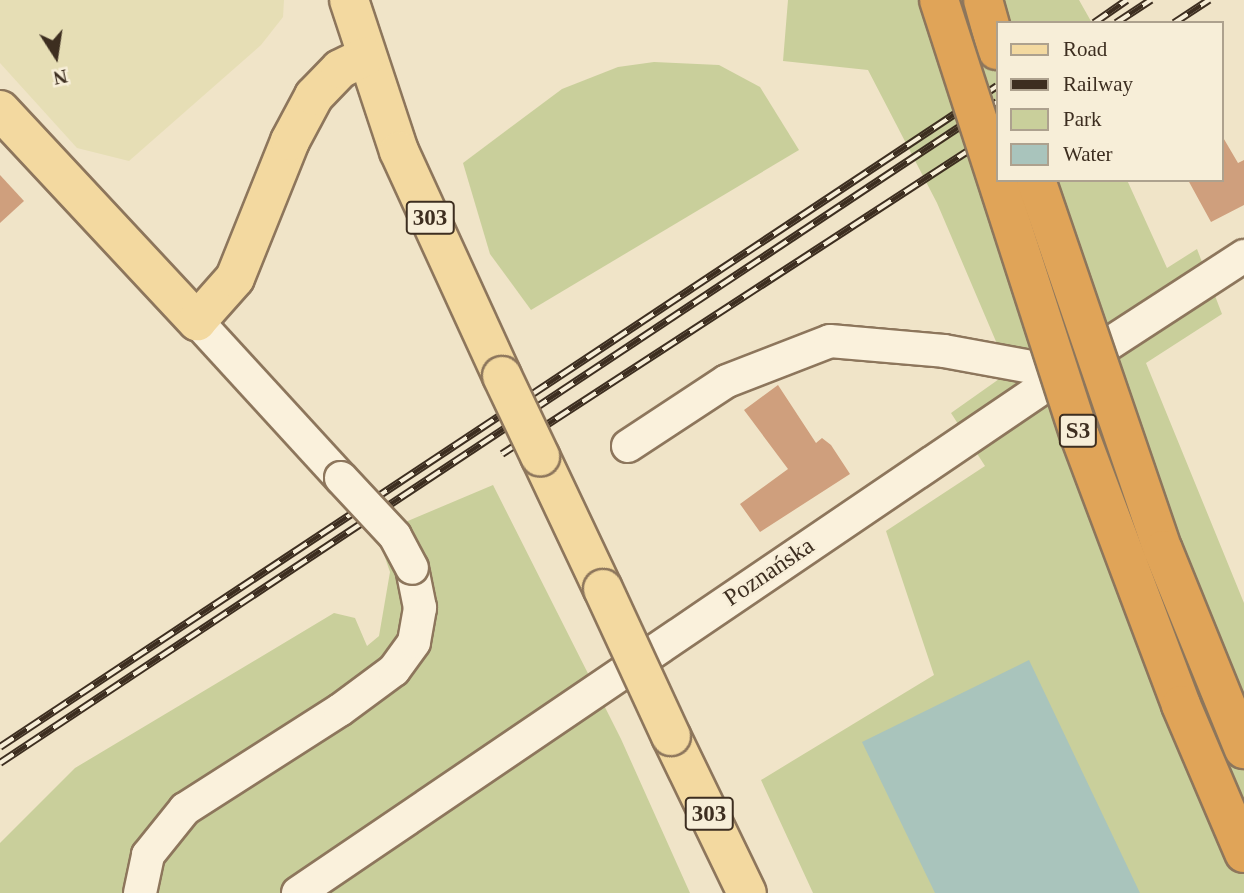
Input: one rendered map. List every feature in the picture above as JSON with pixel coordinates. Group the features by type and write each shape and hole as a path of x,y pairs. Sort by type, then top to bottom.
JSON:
{"highway":[{"name":"S3","path":"939,0 1036,311 1089,462 1176,692 1244,853"},
{"path":"983,0 996,46"},
{"name":"S3","path":"1037,182 1163,550 1244,749"}],"main road":[{"path":"0,110 197,321 235,278 290,141 314,96 340,69 365,57 349,0"},
{"name":"303","path":"365,57 399,151 502,376 747,893"}],"street":[{"name":"Poznańska","path":"298,893 1064,373 1244,256"},
{"path":"141,893 148,855 185,809 340,710 394,670 414,642 420,608 412,568 395,536 197,321"},
{"path":"628,446 727,381 830,341 944,351 1064,373"}],"shaded area":[{"path":"0,0 284,0 283,17 261,45 129,161 77,148 0,63"}],"green space":[{"path":"788,0 1079,0 1091,21 996,21 996,182 1128,182 1167,268 1197,249 1222,314 1146,363 1244,603 1244,893 813,893 761,780 934,675 886,531 985,466 951,413 1009,372 937,203 868,70 783,61"},
{"path":"654,62 719,65 760,87 799,150 531,310 490,254 463,163 562,89 618,67"},
{"path":"493,485 621,739 690,893 0,893 0,843 75,768 334,613 355,618 367,646 379,636 390,572 377,534"}],"water":[{"path":"1029,660 1140,893 935,893 862,742"}],"building":[{"path":"1223,137 1238,163 1244,160 1244,205 1211,222 1189,182 1223,182"},
{"path":"0,175 24,201 0,223"},
{"path":"778,385 816,443 822,438 831,445 850,474 760,532 740,504 788,469 744,410"}],"railway":[{"path":"1097,21 1127,0"},
{"path":"1119,21 1151,0"},
{"path":"1177,21 1209,0"},
{"path":"0,747 996,87"},
{"path":"0,763 996,103"},
{"path":"502,454 996,133"}]}
